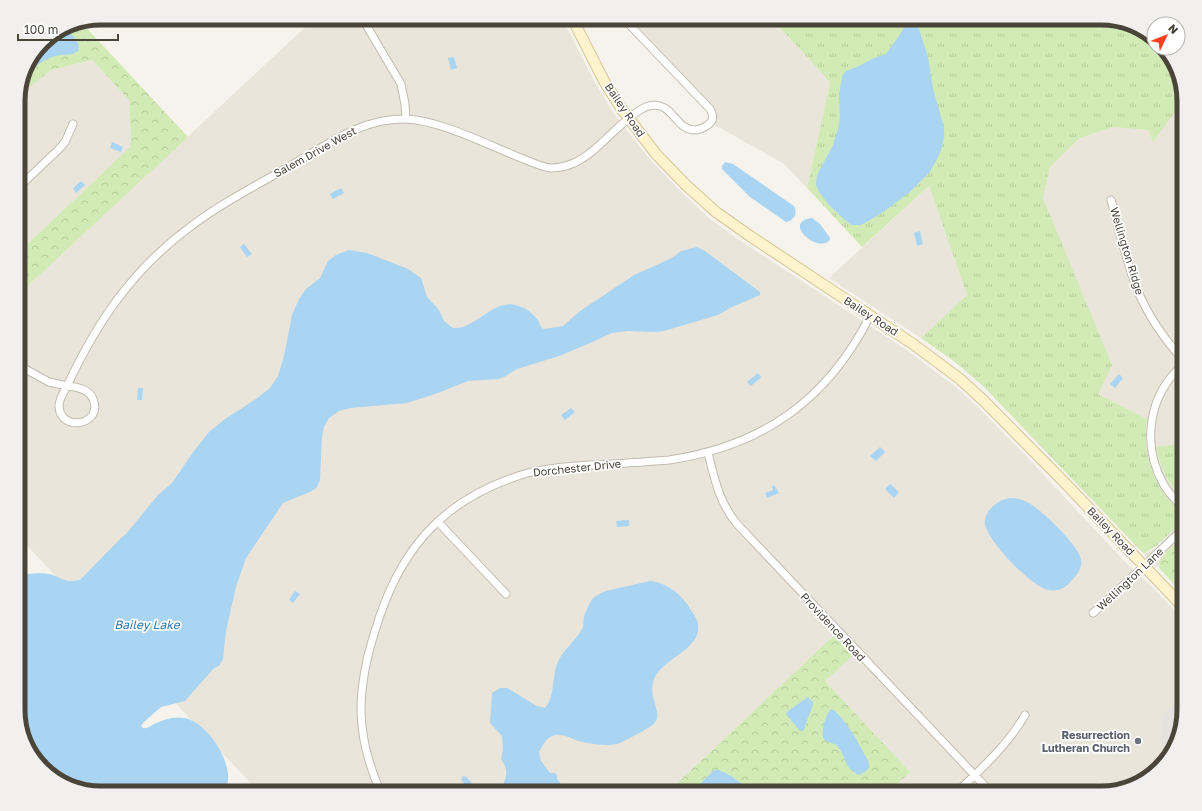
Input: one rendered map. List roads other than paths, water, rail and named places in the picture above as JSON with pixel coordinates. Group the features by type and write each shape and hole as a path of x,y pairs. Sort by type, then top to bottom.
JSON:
{"main road":[{"name":"Bailey Road","path":"576,25 608,88 628,119 665,164 692,191 712,209 750,236 927,353 972,389 1056,474 1177,601"}],"street":[{"path":"366,25 401,84 406,104 406,119"},
{"name":"Salem Drive West","path":"67,386 84,390 92,396 94,401 94,412 87,420 77,424 71,423 62,416 59,405 60,400 86,347 111,307 137,275 158,253 184,231 218,208 351,131 373,122 406,119 420,120 436,124 535,164 552,168 572,164 584,157 628,119 642,109 652,106 658,105 668,110 681,125 688,129 701,129 706,126 711,122 713,115 710,109 630,25"},
{"path":"25,179 62,145 73,124"},
{"name":"Wellington Ridge","path":"1111,200 1128,264 1139,293 1155,323 1177,353"},
{"name":"Dorchester Drive","path":"378,786 368,758 363,735 361,689 366,663 381,611 394,580 406,558 415,546 438,522 455,507 473,495 520,475 566,467 669,460 708,453 738,443 758,434 788,415 820,388 838,367 861,334 870,316"},
{"path":"25,370 53,384 67,386"},
{"path":"1177,371 1170,379 1159,397 1152,415 1150,436 1151,448 1158,472 1165,486 1177,501"},
{"name":"Providence Road","path":"708,453 720,498 737,524 984,785"},
{"path":"438,522 506,594"},
{"name":"Wellington Lane","path":"1093,613 1177,535"},
{"path":"963,786 1004,745 1017,729 1025,715"}],"water":[{"path":"906,25 917,25 928,57 933,89 944,127 941,150 929,173 910,192 882,213 865,223 861,225 852,225 829,205 819,192 816,185 817,175 833,145 838,129 840,118 839,94 842,76 846,71 886,54"},
{"path":"68,33 77,41 79,47 76,53 54,56 43,61 32,70 35,63 47,47 63,35"},
{"path":"454,57 457,68 451,70 448,58"},
{"path":"112,142 123,147 121,152 110,148"},
{"path":"725,162 733,164 794,206 796,211 793,218 786,222 750,197 722,169"},
{"path":"81,181 85,185 76,193 73,188"},
{"path":"341,188 344,193 333,199 330,194"},
{"path":"812,218 820,224 830,240 825,243 818,243 805,236 800,225 803,221"},
{"path":"920,231 923,244 917,246 914,233"},
{"path":"244,244 252,254 247,257 240,247"},
{"name":"Bailey Lake","path":"697,247 705,251 760,292 760,295 732,307 718,315 664,331 628,331 612,333 559,356 517,369 498,379 468,381 407,403 350,408 339,411 329,418 324,427 322,436 320,480 317,487 312,491 283,503 246,558 236,587 226,631 223,659 219,666 214,668 185,701 161,707 141,726 146,728 165,720 184,718 193,721 203,728 212,738 225,761 228,773 226,786 91,785 67,778 47,764 35,748 28,730 25,715 25,575 45,573 66,581 80,580 126,534 158,495 172,483 209,432 270,388 278,376 284,356 292,315 299,299 306,289 320,278 328,261 336,255 349,250 367,253 408,269 421,278 427,297 439,310 444,321 453,328 464,327 494,309 508,304 517,305 526,309 538,320 544,329 563,326 580,311 634,275 672,258 681,251"},
{"path":"758,373 761,377 751,386 747,382"},
{"path":"1119,374 1123,378 1115,388 1110,384"},
{"path":"138,388 143,388 142,400 137,400"},
{"path":"571,408 575,412 565,420 561,415"},
{"path":"880,447 885,452 876,461 870,456"},
{"path":"890,484 899,492 894,498 885,489"},
{"path":"774,485 779,493 767,498 765,493 773,490 772,486"},
{"path":"1010,498 1019,499 1033,505 1058,528 1079,553 1081,559 1080,570 1070,583 1059,590 1049,590 1032,581 1002,552 988,532 985,519 989,510 997,503"},
{"path":"629,520 629,526 617,527 616,521"},
{"path":"650,581 656,582 667,586 677,593 686,602 697,620 698,630 696,638 691,645 667,663 655,677 652,690 657,712 656,721 640,733 616,744 594,744 562,735 552,736 546,740 539,752 541,761 550,773 555,773 557,775 557,779 562,786 502,786 506,776 506,768 501,759 503,750 502,736 490,723 492,693 500,688 507,688 537,706 545,708 552,692 555,669 559,659 582,629 585,615 592,599 606,591"},
{"path":"295,591 300,594 293,603 289,600"},
{"path":"808,697 813,702 813,705 805,728 803,731 800,731 786,714"},
{"path":"831,709 838,714 849,728 868,760 869,768 859,775 848,767 842,752 837,746 826,741 824,738 824,725 827,715"},
{"path":"714,770 717,770 730,776 745,786 698,786"},
{"path":"463,776 465,776 475,786 466,786 461,780"}],"place":[{"name":"Resurrection Lutheran Church","path":"1138,741"}]}
